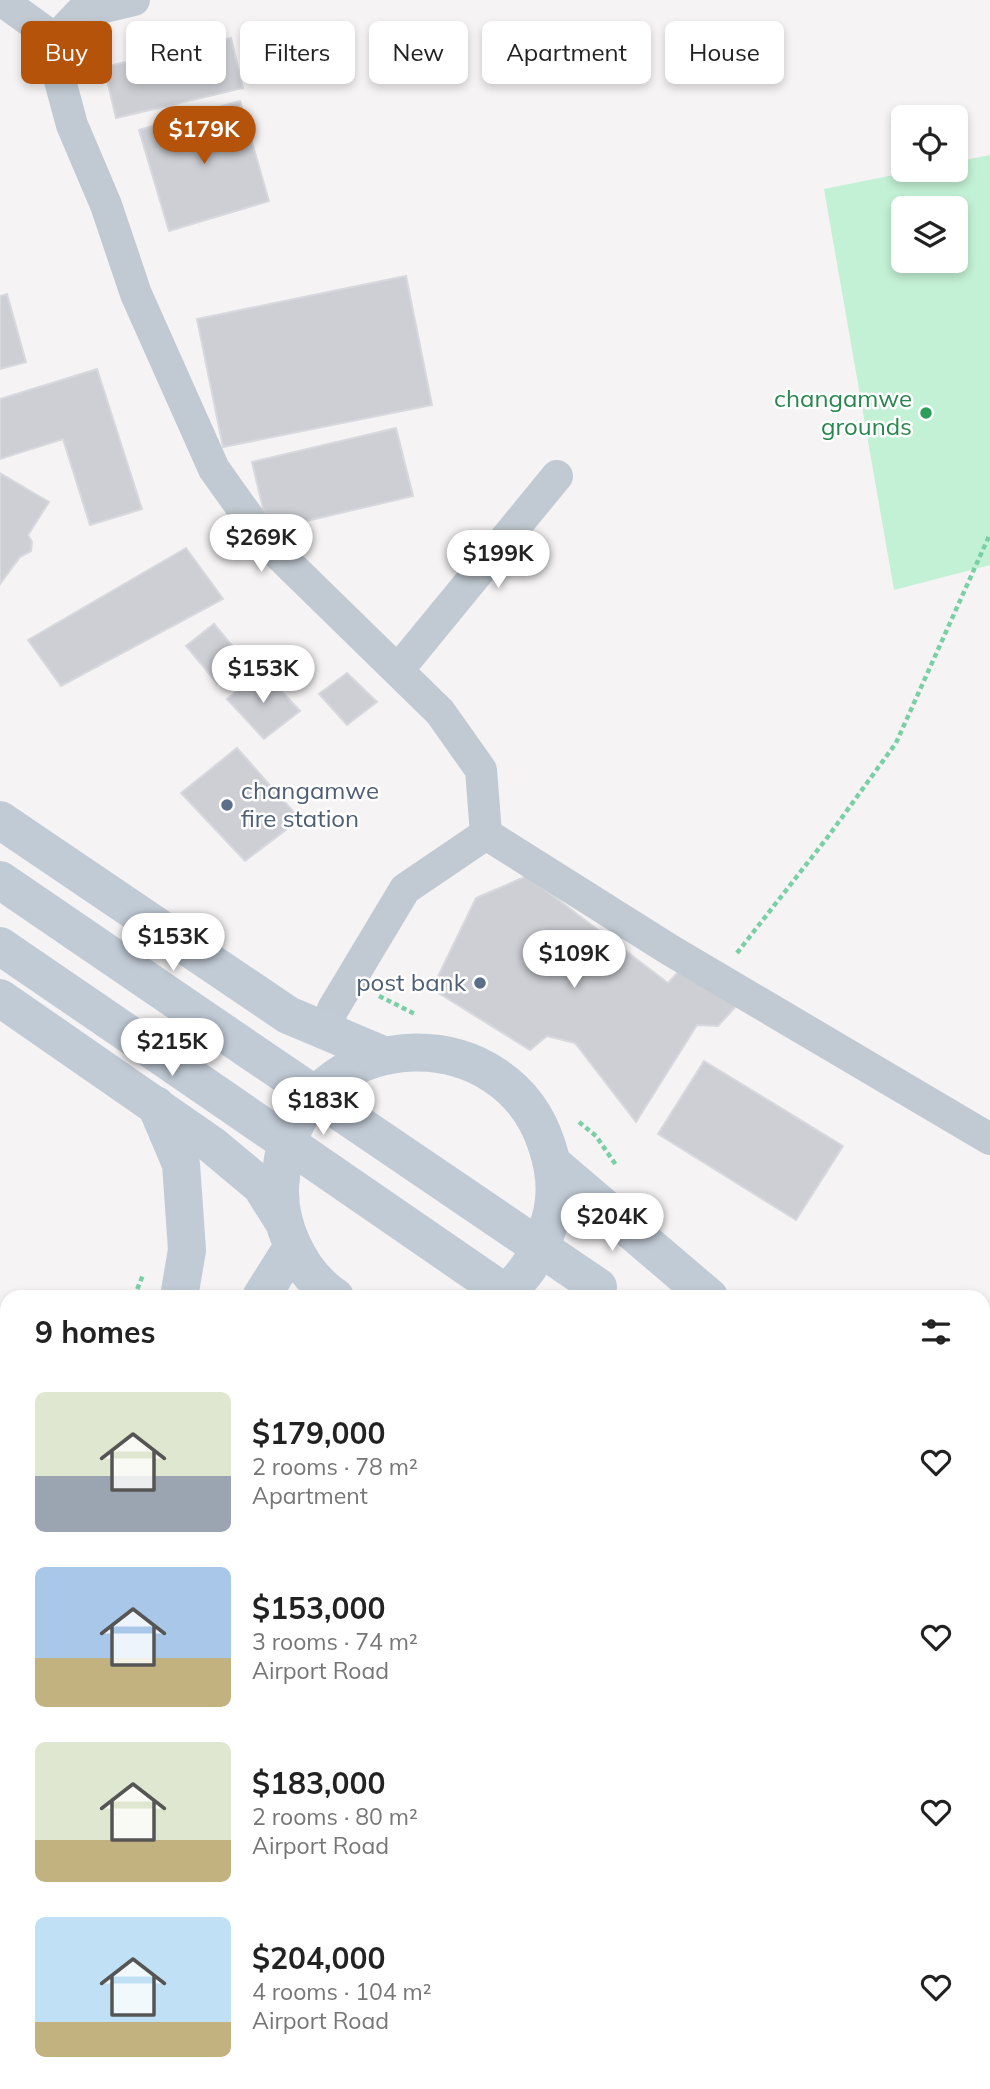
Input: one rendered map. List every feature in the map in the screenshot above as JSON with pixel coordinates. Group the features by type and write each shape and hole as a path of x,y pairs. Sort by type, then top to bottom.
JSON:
{"main road":[{"path":"0,820 288,1015 383,1055"},
{"path":"0,880 601,1290"},
{"path":"0,946 501,1290"},
{"path":"0,998 156,1103 212,1144 261,1186 309,1273 327,1290"},
{"path":"264,1290 288,1234 280,1185 285,1151 299,1118 321,1090 350,1069 383,1055 420,1051 458,1057 492,1073 521,1097 542,1128 553,1164 555,1201 547,1237 528,1269 507,1290"},
{"path":"156,1103 181,1164 187,1250 180,1290"},
{"path":"553,1164 701,1290"}],"street":[{"path":"1,0 30,21"},
{"path":"72,21 80,13 134,0"},
{"path":"61,84 72,125 106,205 136,294 214,469 266,542 440,712 481,770 486,834"},
{"path":"398,670 557,476"},
{"path":"486,834 670,950 990,1139"},
{"path":"324,1031 333,1009 405,889 486,834"}],"path":[{"path":"719,977 827,838 896,743 990,534"},
{"path":"137,1290 143,1274"}],"green space":[{"name":"changamwe grounds","path":"990,155 990,565 894,590 824,189 891,176 891,182 968,182 968,160"}],"building":[{"path":"231,38 243,88 116,118 108,84 112,84 112,65 126,62 126,84 226,84 226,39"},
{"path":"240,101 269,201 169,231 139,130"},
{"path":"406,276 432,405 223,447 197,319"},
{"path":"7,294 26,362 0,369 0,296"},
{"path":"97,369 142,509 90,525 63,439 0,459 0,399"},
{"path":"396,428 413,496 268,530 252,462"},
{"path":"0,473 49,502 28,535 32,542 31,551 20,557 0,584"},
{"path":"186,548 223,599 61,686 28,640"},
{"path":"214,624 245,661 217,683 186,646"},
{"path":"262,670 300,711 264,739 227,699"},
{"path":"347,673 377,702 347,725 319,694"},
{"path":"237,748 300,819 245,861 181,793"},
{"path":"527,876 668,983 679,971 739,1003 718,1026 697,1025 636,1122 575,1043 547,1036 530,1050 432,989 476,898"},
{"path":"704,1061 843,1146 796,1220 658,1134"}],"place":[{"name":"changamwe grounds","path":"926,413"},
{"name":"changamwe fire station","path":"227,805"},
{"name":"post bank","path":"480,983"}]}
